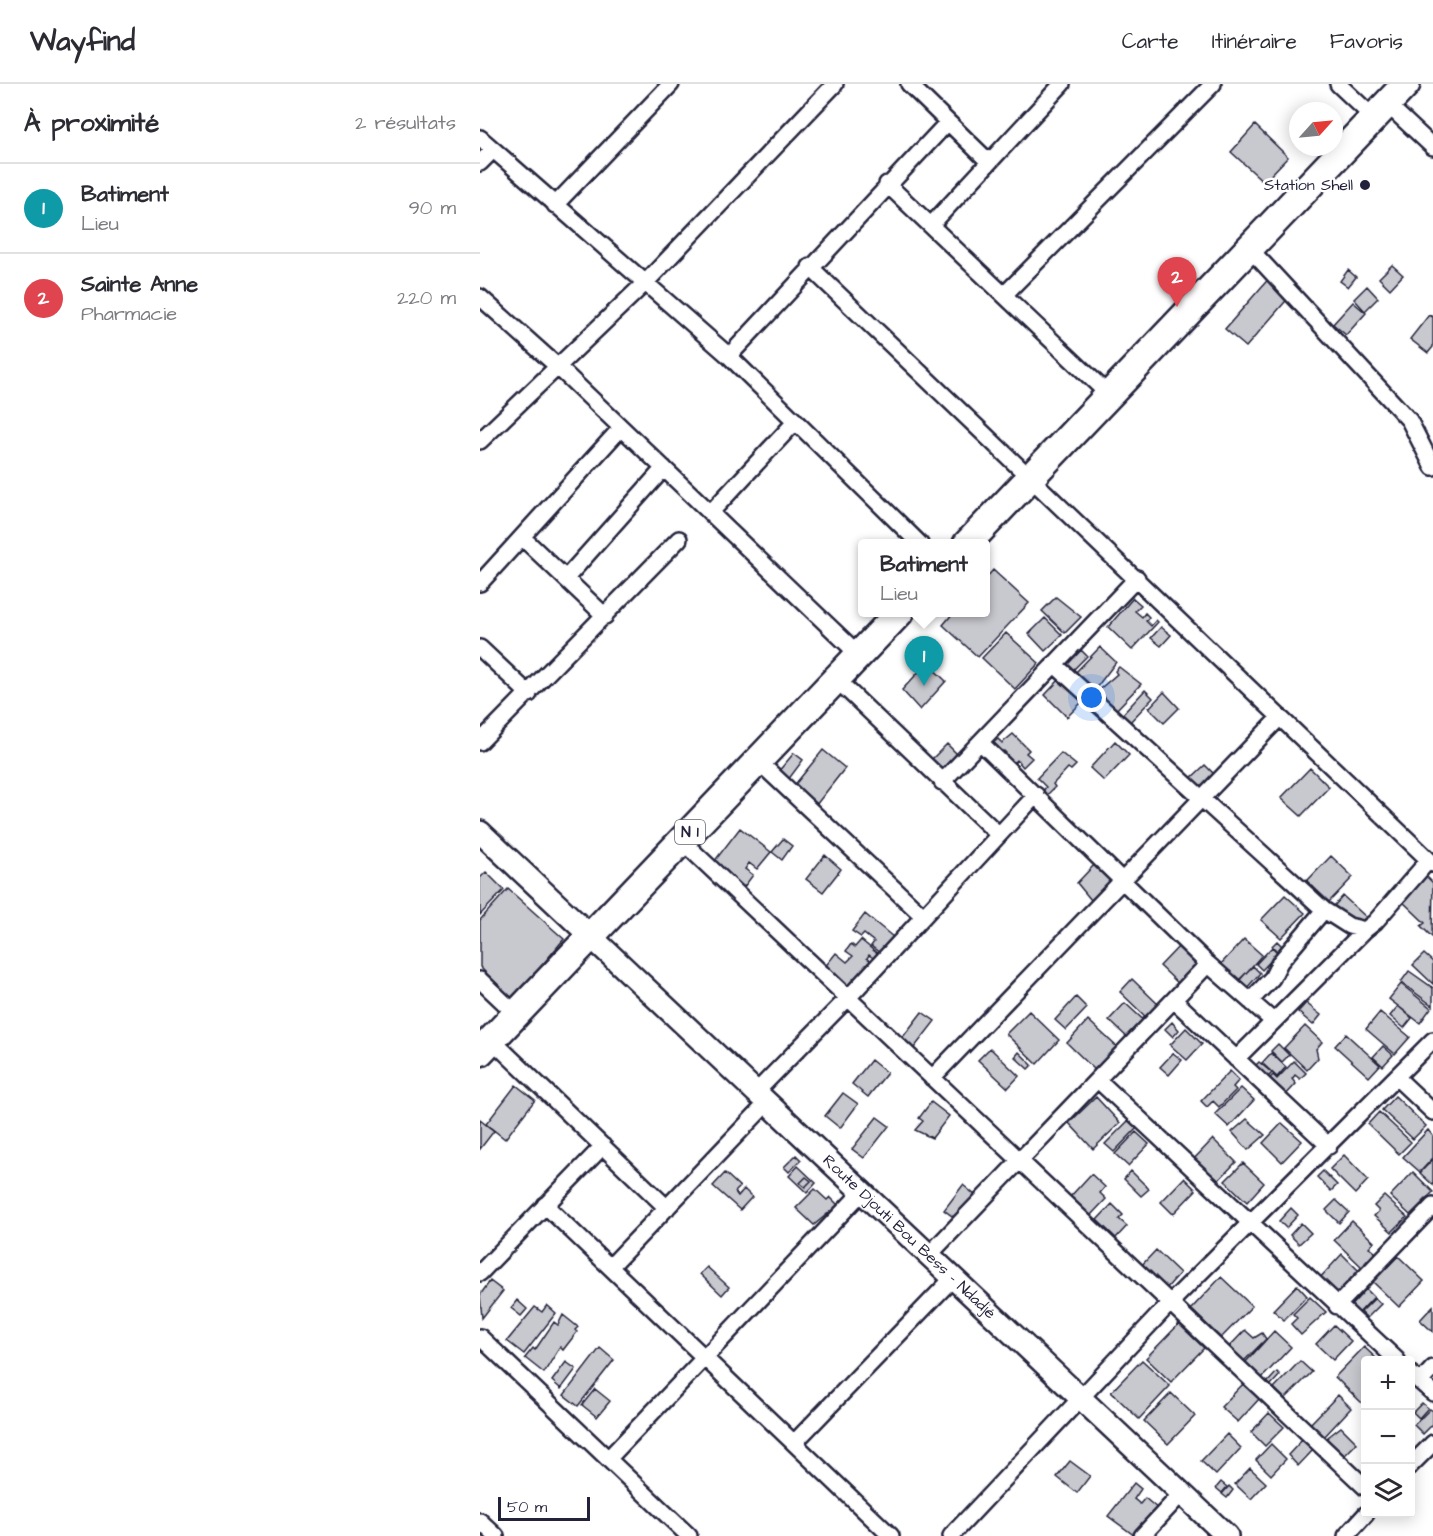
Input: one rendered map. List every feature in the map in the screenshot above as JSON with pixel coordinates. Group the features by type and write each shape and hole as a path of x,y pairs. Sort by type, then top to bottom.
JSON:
{"highway":[{"path":"971,539 1406,84"},
{"name":"N 1","path":"486,1046 895,617"}],"main road":[{"name":"Route Djouti Bou Bess - Ndadjé","path":"480,832 1227,1536"}],"street":[{"path":"555,205 671,84"},
{"path":"480,441 646,282 835,84"},
{"path":"909,84 988,161"},
{"path":"931,225 988,161 1062,84"},
{"path":"1004,295 1212,84"},
{"path":"1338,84 1433,147"},
{"path":"729,356 887,184 948,122"},
{"path":"480,138 729,356 916,539"},
{"path":"480,163 493,150"},
{"path":"887,184 1109,395"},
{"path":"1250,248 1409,420 1433,467"},
{"path":"810,267 1032,476 1431,862 1236,1059"},
{"path":"480,297 557,366 859,655"},
{"path":"711,512 796,421"},
{"path":"480,583 621,428"},
{"path":"567,577 664,468"},
{"path":"523,538 567,577 605,616"},
{"path":"480,742 679,539"},
{"path":"942,782 1137,578"},
{"path":"481,651 529,694"},
{"path":"1054,664 1324,910 1349,926 1365,930"},
{"path":"836,679 999,835"},
{"path":"932,1078 1280,717"},
{"path":"981,743 1208,964 1273,1021"},
{"path":"758,761 922,915"},
{"path":"610,1267 667,1208 922,915 1036,795"},
{"path":"682,841 1361,1484"},
{"path":"1250,1001 1272,978 1280,962 1324,910"},
{"path":"928,1255 1175,1001 1208,964"},
{"path":"480,980 516,1014"},
{"path":"1175,1001 1329,1146"},
{"path":"951,1536 1170,1304 1433,1040"},
{"path":"486,1046 603,1146 667,1208"},
{"path":"1396,1077 1433,1112"},
{"path":"1098,1080 1393,1356"},
{"path":"480,1273 603,1146"},
{"path":"608,1458 862,1192"},
{"path":"544,1205 891,1536"},
{"path":"1337,1306 1433,1206"},
{"path":"794,1443 954,1278"},
{"path":"480,1337 608,1458 685,1535"},
{"path":"1433,1368 1415,1377 1433,1393"},
{"path":"1413,1464 1433,1443"},
{"path":"1142,1536 1182,1493"},
{"path":"1346,1536 1362,1518"},
{"path":"480,1521 496,1536"}],"building":[{"path":"1255,125 1288,157 1264,182 1231,152"},
{"path":"1392,265 1403,275 1390,289 1379,278"},
{"path":"1348,270 1356,277 1348,287 1340,281"},
{"path":"1271,276 1291,295 1246,347 1225,329"},
{"path":"1367,286 1378,298 1365,311 1354,299"},
{"path":"1353,302 1366,313 1346,335 1333,324"},
{"path":"1429,315 1433,317 1433,347 1428,353 1410,339"},
{"path":"993,570 1029,603 978,657 943,625 950,617 990,617 990,573"},
{"path":"1056,597 1081,617 1065,633 1042,611"},
{"path":"1133,598 1141,605 1135,611 1142,617 1145,613 1149,617 1146,621 1151,626 1156,620 1158,622 1132,650 1108,627"},
{"path":"1045,618 1062,635 1045,651 1029,634"},
{"path":"1161,627 1171,635 1161,646 1151,638"},
{"path":"1006,633 1039,663 1015,689 982,658"},
{"path":"1100,647 1116,662 1093,692 1074,674"},
{"path":"1081,650 1087,656 1073,670 1067,665"},
{"path":"927,663 946,681 920,710 902,690"},
{"path":"1119,667 1141,684 1115,711 1095,693 1117,674 1115,671"},
{"path":"1059,680 1082,702 1067,717 1045,695"},
{"path":"1145,690 1153,698 1129,723 1121,716"},
{"path":"1164,692 1179,708 1164,723 1149,708"},
{"path":"1013,734 1029,750 1026,753 1032,758 1023,767 1017,760 1012,765 1003,756 1006,753 1004,751 1001,754 992,744 998,739 1002,743"},
{"path":"1115,741 1129,755 1104,781 1090,768"},
{"path":"947,744 957,754 941,771 930,761"},
{"path":"823,750 845,768 816,805 793,787"},
{"path":"794,753 803,760 788,780 778,772"},
{"path":"1061,753 1076,765 1071,770 1068,768 1053,784 1055,787 1047,795 1043,791 1046,787 1037,778"},
{"path":"1205,765 1216,776 1202,790 1190,779"},
{"path":"1310,768 1329,787 1301,816 1281,798"},
{"path":"740,828 771,852 757,869 749,863 745,869 753,875 741,891 710,867"},
{"path":"783,839 792,846 782,860 772,852"},
{"path":"825,855 841,869 823,892 806,879"},
{"path":"1331,856 1353,877 1329,902 1307,881"},
{"path":"1095,864 1113,881 1091,900 1077,883"},
{"path":"486,872 504,890 480,915 480,878"},
{"path":"1425,875 1433,883 1432,937 1421,926 1425,923 1401,900"},
{"path":"508,889 564,939 513,1000 480,967 480,920"},
{"path":"1285,895 1305,913 1281,938 1261,920"},
{"path":"1343,896 1366,917 1356,927 1334,906"},
{"path":"865,914 893,937 880,953 871,946 874,942 864,934 861,937 852,931"},
{"path":"1244,939 1262,955 1239,981 1221,964"},
{"path":"861,940 879,955 876,960 869,955 867,958 874,963 850,993 824,968 836,953 847,962 853,956 846,951 851,944 855,947"},
{"path":"1277,941 1282,946 1277,951 1272,946"},
{"path":"1180,945 1200,965 1180,985 1160,966"},
{"path":"1272,947 1278,953 1262,970 1256,964"},
{"path":"1424,954 1433,962 1433,984 1413,965"},
{"path":"1253,966 1260,973 1246,989 1238,981"},
{"path":"1409,971 1433,988 1433,1006 1401,982"},
{"path":"1132,979 1161,1007 1149,1020 1120,992"},
{"path":"1401,984 1431,1008 1420,1023 1389,999"},
{"path":"1076,997 1087,1008 1066,1030 1055,1020"},
{"path":"1125,1003 1149,1025 1132,1042 1109,1020"},
{"path":"1306,1003 1321,1015 1313,1025 1298,1012"},
{"path":"1398,1006 1412,1018 1404,1028 1390,1016"},
{"path":"1029,1011 1059,1040 1037,1064 1006,1034"},
{"path":"922,1012 935,1021 911,1052 899,1042"},
{"path":"1380,1012 1410,1037 1395,1054 1366,1029"},
{"path":"1088,1020 1117,1047 1095,1070 1067,1043"},
{"path":"1172,1022 1179,1030 1173,1037 1165,1029"},
{"path":"1305,1026 1322,1042 1316,1049 1318,1058 1307,1070 1284,1048"},
{"path":"1186,1028 1202,1044 1187,1060 1170,1045"},
{"path":"1346,1034 1380,1065 1369,1077 1335,1046"},
{"path":"1278,1044 1289,1055 1282,1062 1271,1051"},
{"path":"1383,1046 1393,1055 1383,1066 1373,1057"},
{"path":"990,1048 1019,1076 1008,1088 978,1060"},
{"path":"1019,1052 1032,1065 1028,1069 1015,1057"},
{"path":"1173,1053 1182,1060 1169,1075 1160,1067"},
{"path":"1271,1053 1286,1067 1277,1077 1262,1063"},
{"path":"871,1060 887,1073 868,1097 852,1084"},
{"path":"1294,1061 1306,1073 1300,1079 1295,1075 1292,1079 1296,1084 1283,1098 1266,1082 1273,1075 1277,1079"},
{"path":"1259,1062 1272,1073 1266,1079 1254,1067"},
{"path":"1230,1071 1239,1080 1233,1087 1236,1090 1219,1107 1213,1101 1207,1107 1201,1101"},
{"path":"516,1085 535,1100 505,1139 486,1124"},
{"path":"1241,1088 1254,1100 1229,1127 1215,1114"},
{"path":"843,1093 858,1104 840,1128 825,1116"},
{"path":"1395,1096 1426,1126 1413,1139 1382,1110"},
{"path":"1096,1097 1120,1123 1093,1149 1069,1123"},
{"path":"931,1102 949,1116 932,1138 915,1130 923,1121 919,1118"},
{"path":"1379,1112 1411,1142 1399,1154 1368,1124"},
{"path":"877,1117 889,1126 864,1158 852,1149"},
{"path":"1247,1119 1265,1135 1248,1150 1232,1132"},
{"path":"480,1120 494,1131 480,1149"},
{"path":"1129,1120 1137,1128 1114,1152 1105,1144"},
{"path":"1282,1123 1302,1141 1282,1162 1263,1143"},
{"path":"1428,1130 1433,1136 1433,1158 1420,1172 1403,1157"},
{"path":"1136,1132 1149,1144 1128,1166 1115,1154"},
{"path":"1213,1139 1236,1162 1215,1184 1191,1162"},
{"path":"796,1155 801,1160 789,1172 784,1167"},
{"path":"1344,1155 1368,1180 1355,1194 1330,1169"},
{"path":"1433,1159 1433,1185 1420,1173"},
{"path":"1243,1163 1264,1183 1247,1202 1225,1181"},
{"path":"798,1166 816,1183 807,1193 789,1176","holes":["806,1177 811,1181 805,1187 800,1183"]},
{"path":"1131,1171 1149,1189 1141,1196 1124,1179"},
{"path":"1323,1171 1337,1185 1331,1191 1317,1177"},
{"path":"1413,1172 1433,1192 1410,1215 1390,1196"},
{"path":"725,1173 740,1187 735,1192 738,1196 744,1189 752,1197 740,1210 713,1186"},
{"path":"1091,1174 1105,1187 1100,1193 1106,1199 1090,1216 1070,1197"},
{"path":"806,1177 811,1181 805,1187 800,1183"},
{"path":"1184,1178 1196,1190 1173,1214 1161,1202"},
{"path":"963,1185 975,1195 956,1219 944,1210"},
{"path":"815,1189 827,1200 830,1197 838,1205 814,1225 796,1208"},
{"path":"1384,1196 1407,1217 1392,1232 1374,1216 1379,1211 1374,1206"},
{"path":"1336,1200 1349,1212 1339,1223 1326,1210"},
{"path":"1112,1204 1123,1215 1119,1219 1127,1226 1116,1238 1097,1220"},
{"path":"1291,1208 1298,1215 1286,1228 1279,1221"},
{"path":"1352,1221 1374,1242 1369,1247 1375,1252 1365,1263 1368,1265 1364,1269 1334,1240"},
{"path":"1301,1223 1311,1233 1299,1244 1290,1235"},
{"path":"1156,1250 1180,1273 1165,1290 1140,1267"},
{"path":"1342,1254 1361,1273 1336,1299 1317,1281"},
{"path":"1398,1256 1424,1281 1399,1307 1373,1282"},
{"path":"707,1267 729,1287 722,1295 700,1274"},
{"path":"1221,1277 1252,1306 1221,1338 1191,1309"},
{"path":"490,1281 503,1291 482,1318 480,1295"},
{"path":"1297,1285 1307,1296 1284,1320 1273,1310"},
{"path":"1366,1289 1374,1297 1355,1317 1347,1310"},
{"path":"1310,1297 1326,1312 1301,1335 1291,1324 1297,1318 1293,1314"},
{"path":"1375,1298 1381,1304 1367,1318 1361,1312"},
{"path":"517,1300 527,1309 521,1316 511,1308"},
{"path":"547,1305 556,1313 524,1354 507,1341 535,1307 542,1312"},
{"path":"1433,1306 1433,1332 1420,1320"},
{"path":"563,1315 578,1327 575,1330 577,1332 563,1350 560,1347 544,1373 525,1358 533,1348 535,1350 554,1322 558,1325"},
{"path":"1179,1324 1204,1348 1171,1382 1146,1358"},
{"path":"1334,1325 1351,1341 1333,1360 1316,1344"},
{"path":"1245,1330 1254,1338 1262,1333 1266,1339 1243,1362 1228,1348"},
{"path":"1274,1331 1291,1347 1260,1380 1244,1364"},
{"path":"1364,1347 1374,1356 1361,1356 1361,1402 1335,1377"},
{"path":"600,1348 614,1360 578,1406 564,1395"},
{"path":"1142,1360 1170,1386 1139,1419 1111,1392"},
{"path":"1300,1361 1312,1372 1285,1399 1274,1388"},
{"path":"566,1362 576,1369 561,1389 552,1381"},
{"path":"1277,1372 1280,1375 1270,1386 1267,1383"},
{"path":"1243,1384 1259,1399 1238,1422 1221,1407"},
{"path":"595,1389 610,1401 597,1417 582,1405"},
{"path":"1171,1393 1195,1416 1168,1444 1144,1421"},
{"path":"1338,1395 1351,1408 1324,1437 1310,1424"},
{"path":"1422,1403 1428,1408 1419,1418 1415,1410"},
{"path":"1430,1409 1433,1411 1433,1424 1423,1434 1415,1424"},
{"path":"1269,1413 1284,1427 1265,1446 1251,1432"},
{"path":"1341,1427 1357,1443 1342,1458 1324,1440"},
{"path":"1227,1434 1241,1448 1216,1475 1201,1461"},
{"path":"1302,1440 1313,1450 1298,1466 1288,1455"},
{"path":"1271,1444 1286,1459 1271,1475 1256,1460"},
{"path":"1070,1461 1090,1476 1077,1493 1057,1477"},
{"path":"1250,1468 1266,1483 1251,1499 1235,1484"},
{"path":"1221,1482 1227,1487 1222,1493 1216,1488"},
{"path":"1134,1483 1141,1489 1134,1499 1140,1504 1145,1498 1158,1509 1135,1536 1108,1516"},
{"path":"1229,1486 1233,1490 1227,1498 1222,1494"}],"place":[{"name":"Station Shell","path":"1365,185"},
{"name":"Sainte Anne","path":"1177,307"},
{"name":"Batiment","path":"924,686"}]}
